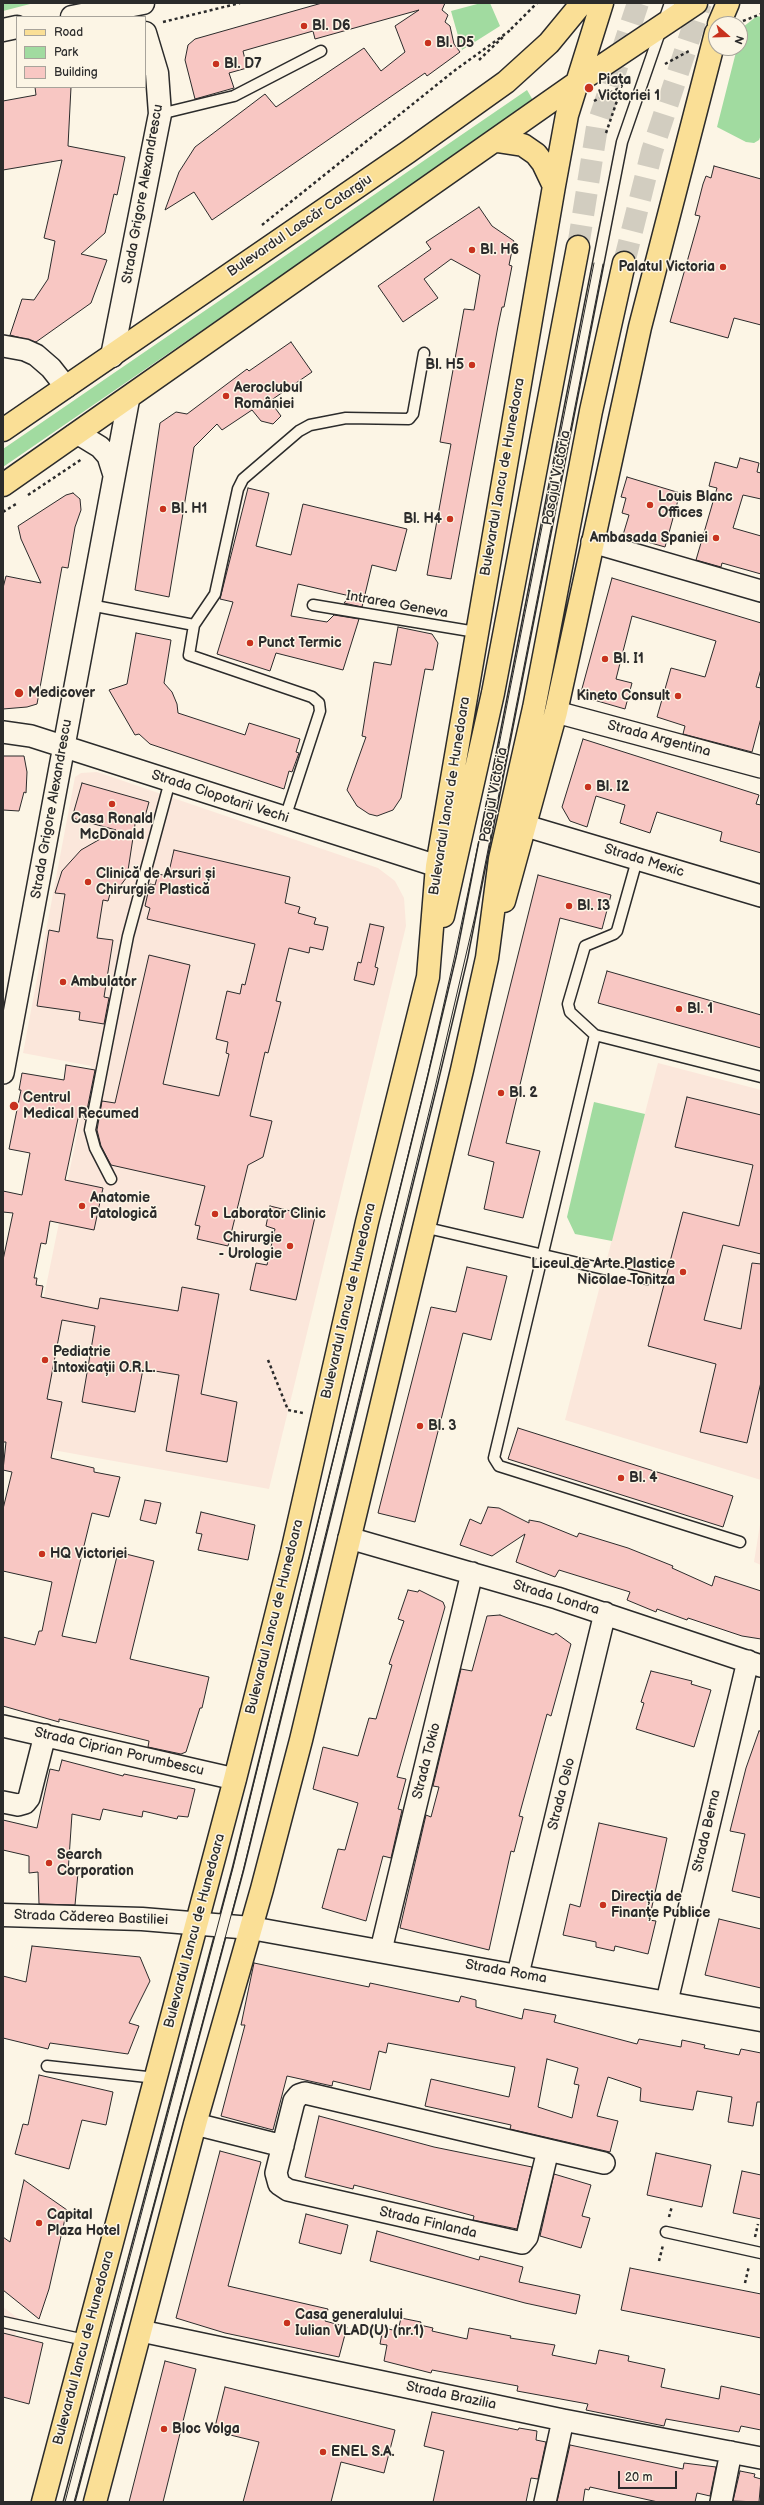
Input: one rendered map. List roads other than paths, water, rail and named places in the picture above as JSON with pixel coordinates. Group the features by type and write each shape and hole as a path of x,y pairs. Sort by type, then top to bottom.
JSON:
{"main road":[{"name":"Bulevardul Lascăr Catargiu","path":"3,430 506,82 550,43 582,3"},
{"name":"Bulevardul Iancu de Hunedoara","path":"43,2502 235,1779 292,1552 367,1222 428,977 437,866 476,632 554,186 567,115 575,84 602,3"},
{"path":"3,485 497,141 575,84 696,3"},
{"path":"722,16 728,3"},
{"path":"95,2502 195,2124 251,1928 301,1740 487,958 495,886 556,712 592,542 660,244 710,56"},
{"path":"497,141 523,145 536,154 543,163 554,186"},
{"name":"Pasajul Victoria","path":"428,977 470,803 487,722 578,247"},
{"name":"Pasajul Victoria","path":"517,823 534,708 591,411 624,263"}],"street":[{"path":"96,16 143,14"},
{"path":"3,30 16,27"},
{"name":"Strada Grigore Alexandrescu","path":"112,356 160,114 157,73 146,27"},
{"path":"3,346 25,350 36,355 51,368 66,387"},
{"name":"Strada Grigore Alexandrescu","path":"3,1073 129,397"},
{"name":"Strada Grigore Alexandrescu","path":"74,435 82,436 100,447 108,456 114,475"},
{"path":"592,542 761,591"},
{"name":"Strada Argentina","path":"556,712 761,767"},
{"name":"Strada Clopotarii Vechi","path":"3,732 31,736 64,746 437,866"},
{"name":"Strada Mexic","path":"517,823 761,896"},
{"name":"Strada Londra","path":"349,1538 605,1613 754,1664"},
{"name":"Strada Tokio","path":"381,1950 472,1573"},
{"name":"Strada Oslo","path":"518,1974 605,1613"},
{"name":"Strada Berna","path":"667,2001 754,1664"},
{"name":"Strada Ciprian Porumbescu","path":"3,1726 235,1779"},
{"path":"3,1802 18,1805 25,1803 29,1798 45,1735"},
{"name":"Strada Căderea Bastiliei","path":"3,1915 197,1922 251,1928"},
{"name":"Strada Roma","path":"251,1928 518,1974 761,2020"},
{"name":"Strada Finlanda","path":"548,2150 527,2237 522,2243 515,2243 288,2190 279,2184 276,2174 294,2101 298,2095 306,2093 604,2163"},
{"path":"195,2124 283,2146"},
{"name":"Strada Brazilia","path":"141,2332 563,2420 761,2458"},
{"path":"545,2502 563,2420"},
{"path":"721,2502 731,2452"}],"lane":[{"name":"Pasajul Victoria","path":"462,957 622,142 670,3"},
{"path":"160,114 234,96 321,51"},
{"path":"285,818 320,711 319,703 312,697 189,655 194,625 215,594 238,489 243,479 299,431 310,425 346,418 409,419 413,414 424,353"},
{"path":"90,605 194,625"},
{"name":"Intrarea Geneva","path":"313,605 476,632"},
{"path":"111,1179 95,1148 90,1130 128,936 170,781"},
{"path":"637,860 617,931 614,934 585,946 568,1004 570,1012 595,1035 761,1077"},
{"name":"Bulevardul Iancu de Hunedoara","path":"69,2502 223,1925 274,1727 462,957"},
{"path":"595,1035 494,1458 496,1463 740,1542"},
{"path":"423,1227 647,1279"},
{"path":"47,2066 156,2078"},
{"path":"666,2232 761,2253"},
{"path":"3,2322 85,2340"}],"tunnel":[{"path":"578,247 597,127 638,3"},
{"path":"624,263 652,151 701,3"}],"tram line":[{"path":"65,2502 233,1868 428,1074 499,745 594,263"},
{"path":"74,2502 243,1871 434,1092 475,916 603,264"}],"place":[{"name":"Bl. D6","path":"304,26"},
{"name":"Bl. D5","path":"428,43"},
{"name":"Bl. D7","path":"216,64"},
{"name":"Piața Victoriei 1","path":"589,88"},
{"name":"Bl. H6","path":"472,250"},
{"name":"Palatul Victoria","path":"723,267"},
{"name":"Bl. H5","path":"472,365"},
{"name":"Aeroclubul României","path":"226,396"},
{"name":"Louis Blanc Offices","path":"650,505"},
{"name":"Bl. H1","path":"163,509"},
{"name":"Bl. H4","path":"450,519"},
{"name":"Ambasada Spaniei","path":"716,538"},
{"name":"Punct Termic","path":"250,643"},
{"name":"Bl. I1","path":"605,659"},
{"name":"Medicover","path":"19,693"},
{"name":"Kineto Consult","path":"678,696"},
{"name":"Bl. I2","path":"588,787"},
{"name":"Casa Ronald McDonald","path":"112,804"},
{"name":"Clinică de Arsuri și Chirurgie Plastică","path":"88,882"},
{"name":"Bl. I3","path":"569,906"},
{"name":"Ambulator","path":"63,982"},
{"name":"Bl. 1","path":"679,1009"},
{"name":"Bl. 2","path":"501,1093"},
{"name":"Centrul Medical Recumed","path":"14,1106"},
{"name":"Anatomie Patologică","path":"82,1206"},
{"name":"Laborator Clinic","path":"215,1214"},
{"name":"Chirurgie - Urologie","path":"290,1246"},
{"name":"Liceul de Arte Plastice Nicolae Tonitza","path":"683,1272"},
{"name":"Pediatrie Intoxicații O.R.L.","path":"45,1360"},
{"name":"Bl. 3","path":"420,1426"},
{"name":"Bl. 4","path":"621,1478"},
{"name":"HQ Victoriei","path":"42,1554"},
{"name":"Search Corporation","path":"49,1863"},
{"name":"Direcția de Finanțe Publice","path":"603,1905"},
{"name":"Capital Plaza Hotel","path":"39,2223"},
{"name":"Casa generalului Iulian VLAD(U) (nr.1)","path":"287,2323"},
{"name":"Bloc Volga","path":"164,2429"},
{"name":"ENEL S.A.","path":"323,2452"}]}
